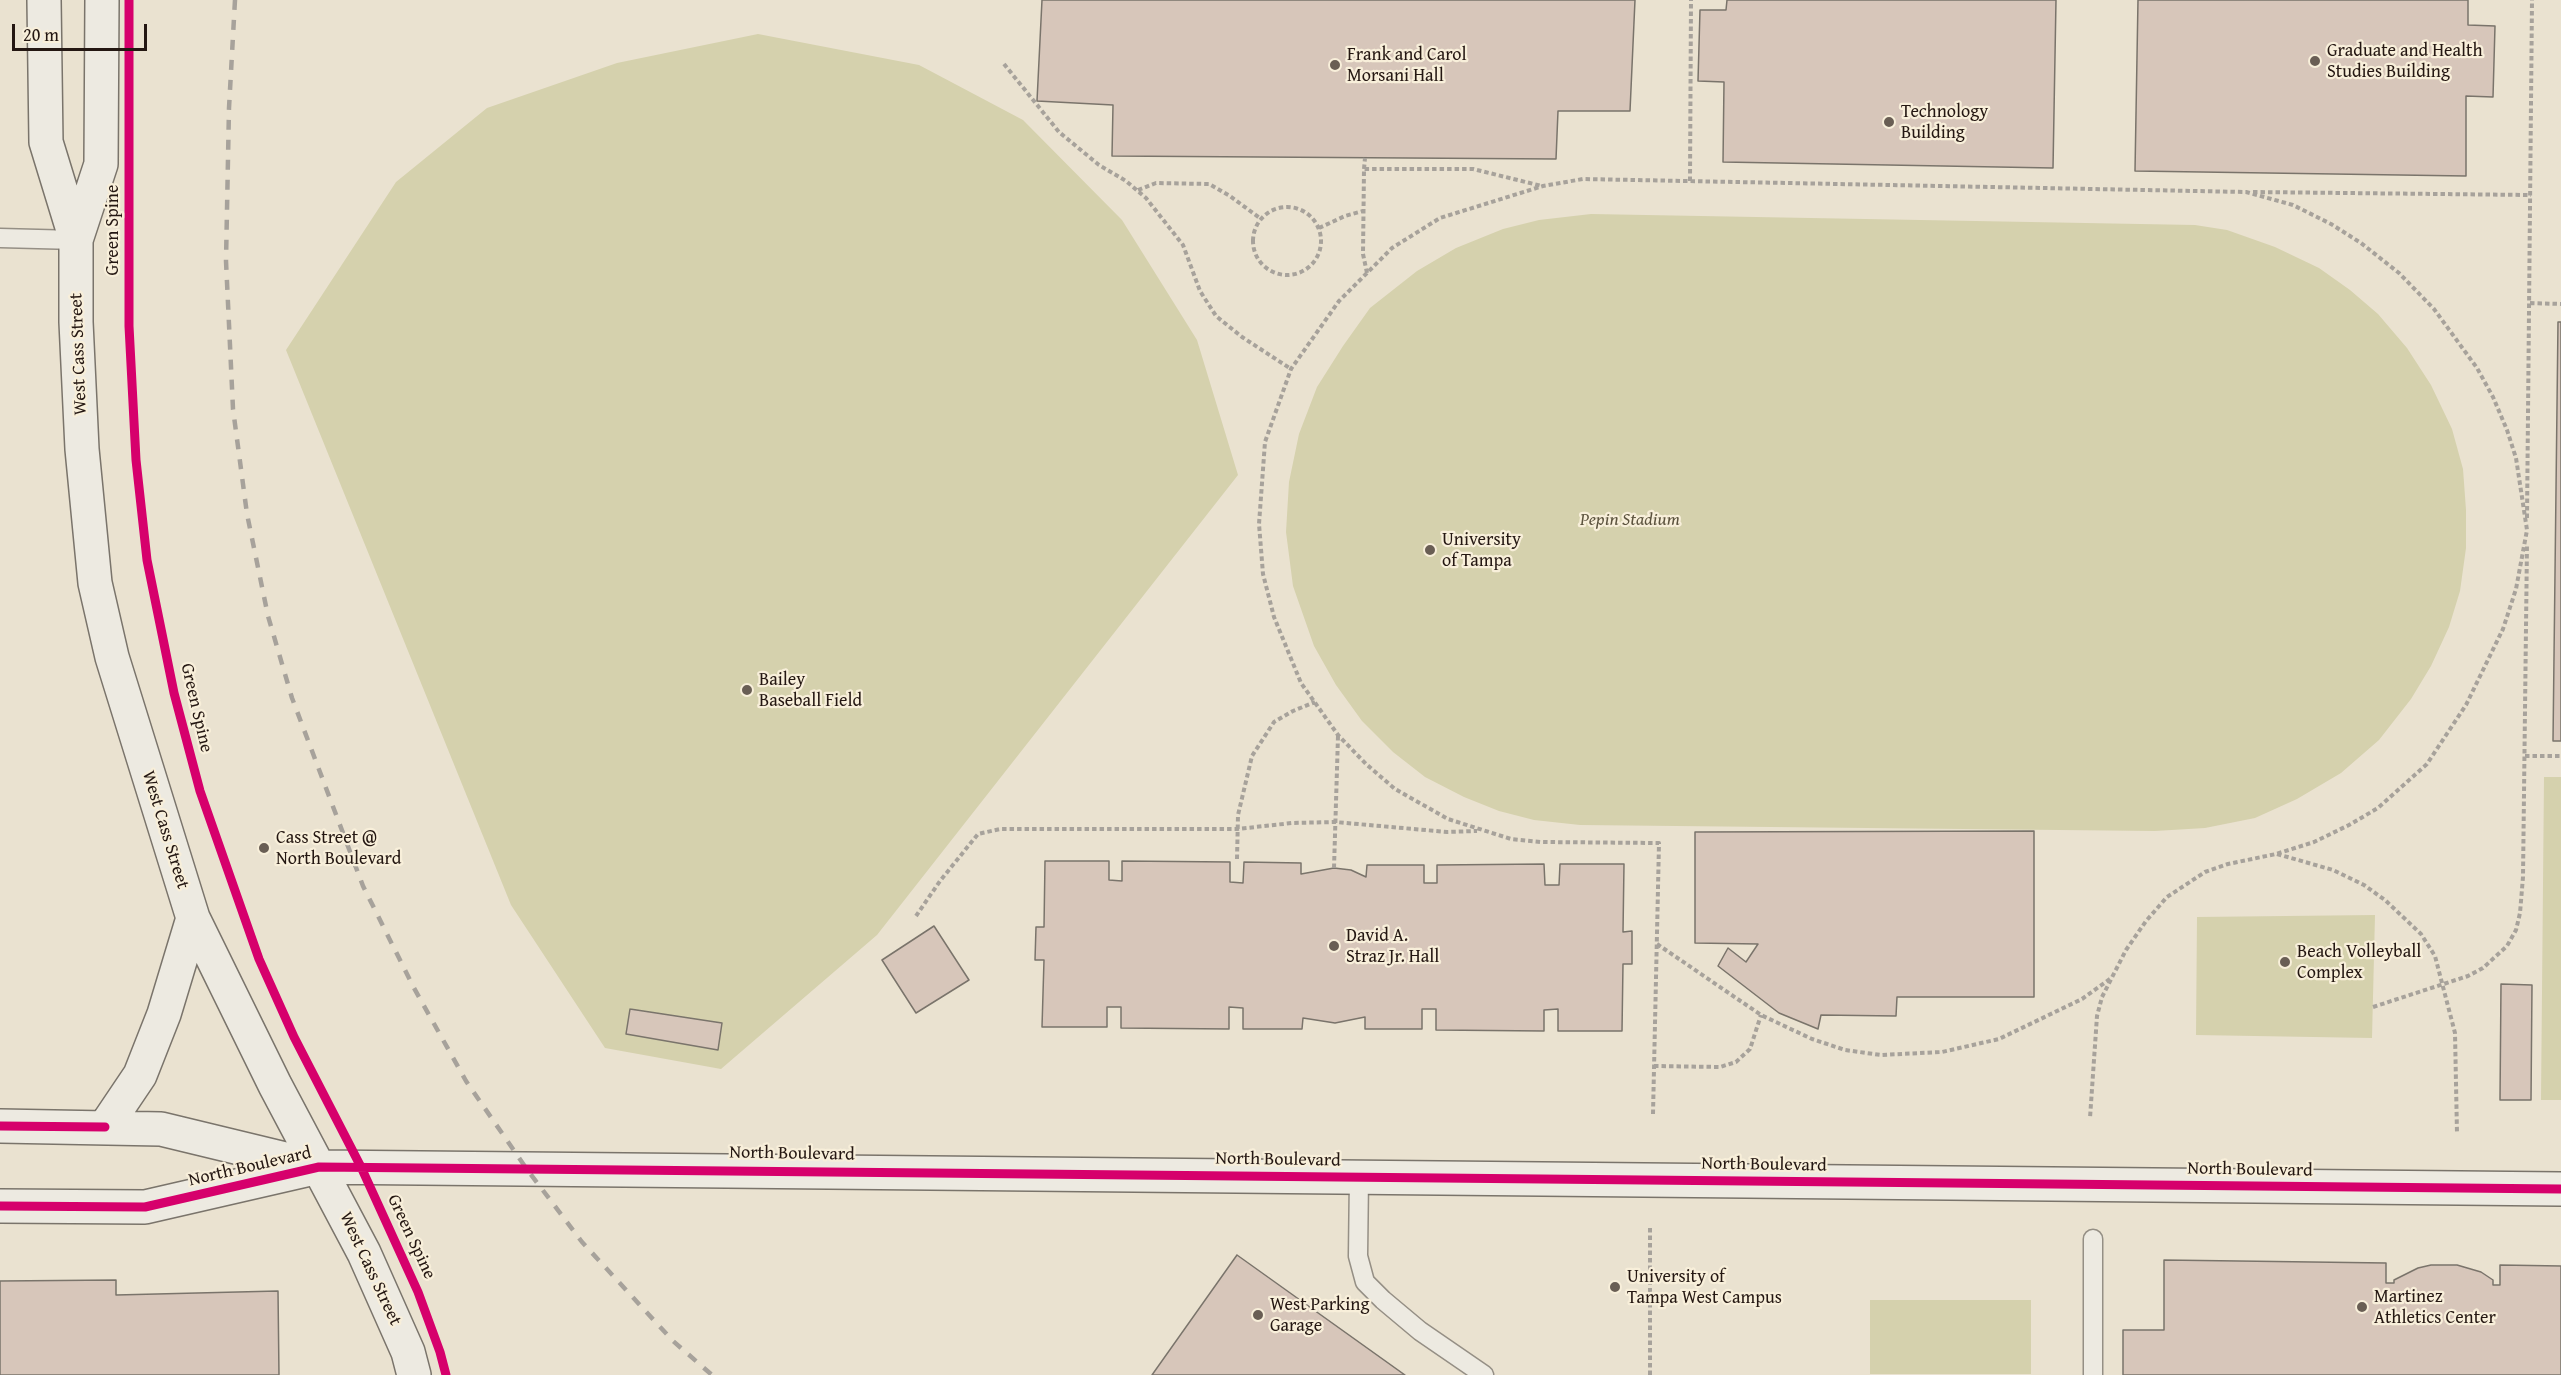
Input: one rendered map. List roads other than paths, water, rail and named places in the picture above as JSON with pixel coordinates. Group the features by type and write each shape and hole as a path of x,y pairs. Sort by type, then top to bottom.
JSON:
{"street":[{"name":"West Cass Street","path":"44,0 46,142 76,240 76,322 82,449 95,583 112,657 193,918 270,1074 364,1253 408,1352 414,1375"},
{"name":"West Cass Street","path":"76,240 101,164 102,0"},
{"path":"105,1126 140,1075 164,1014 193,918"},
{"name":"North Boulevard","path":"0,1126 105,1126 162,1129 319,1167 2561,1189"},
{"name":"North Boulevard","path":"0,1206 145,1207 319,1167"}],"lane":[{"path":"0,238 76,240"},
{"path":"1359,1177 1358,1256 1365,1282 1420,1331 1484,1375"},
{"path":"2092,1375 2094,1239"}],"railway":[{"path":"235,0 229,108 226,261 233,409 247,514 268,616 292,698 363,886 414,988 466,1081 526,1168 582,1242 673,1341 712,1375"}],"place":[{"name":"Graduate and Health Studies Building","path":"2315,61"},
{"name":"Frank and Carol Morsani Hall","path":"1335,65"},
{"name":"Technology Building","path":"1889,122"},
{"name":"University of Tampa","path":"1430,550"},
{"name":"Bailey Baseball Field","path":"747,690"},
{"name":"Cass Street @ North Boulevard","path":"264,848"},
{"name":"David A. Straz Jr. Hall","path":"1334,946"},
{"name":"Beach Volleyball Complex","path":"2285,962"},
{"name":"University of Tampa West Campus","path":"1615,1287"},
{"name":"Martinez Athletics Center","path":"2362,1307"},
{"name":"West Parking Garage","path":"1258,1315"}],"park label":[{"name":"Pepin Stadium","path":"1630,520"}]}
